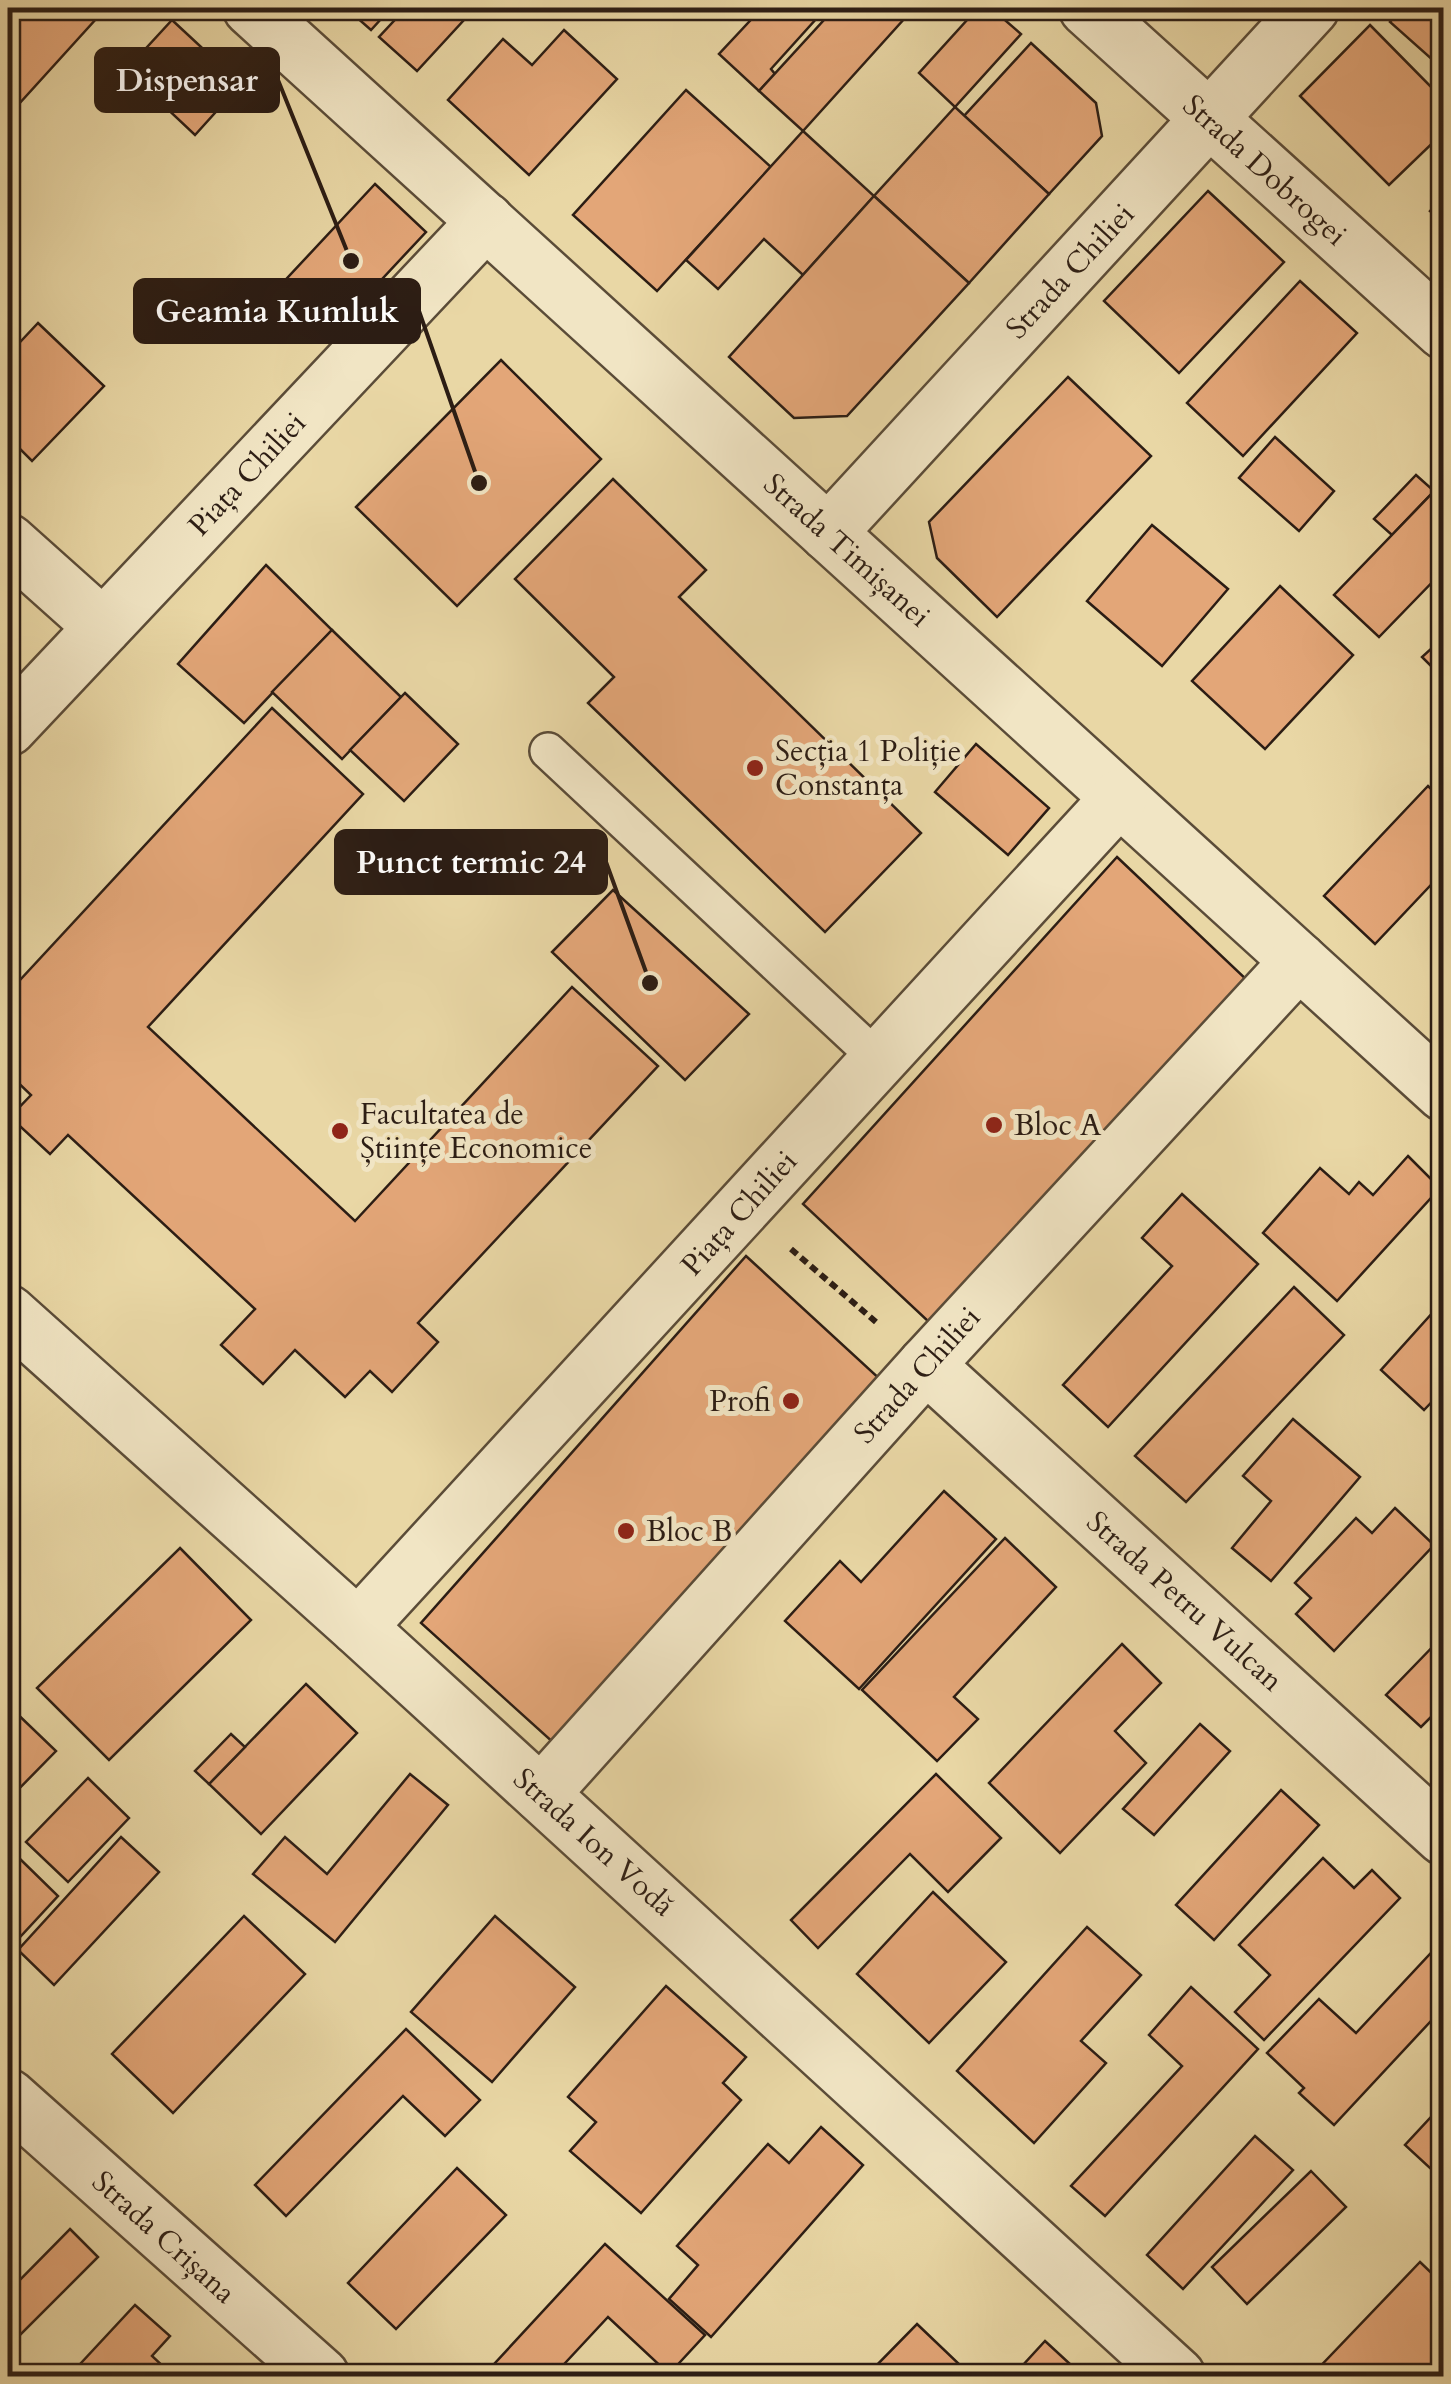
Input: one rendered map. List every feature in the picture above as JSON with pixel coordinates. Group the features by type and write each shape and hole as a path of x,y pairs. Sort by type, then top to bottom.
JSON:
{"street":[{"name":"Strada Timișanei","path":"252,8 1444,1093"},
{"name":"Strada Dobrogei","path":"1087,8 1444,331"},
{"name":"Strada Chiliei","path":"828,532 1311,8"},
{"name":"Piața Chiliei","path":"8,728 486,221"},
{"path":"8,542 103,627"},
{"name":"Piața Chiliei","path":"358,1627 1119,798"},
{"name":"Strada Chiliei","path":"542,1794 926,1365 1298,962"},
{"name":"Strada Ion Vodă","path":"15,1335 358,1627 1177,2376"},
{"name":"Strada Petru Vulcan","path":"926,1365 1444,1837"},
{"name":"Strada Crișana","path":"8,2098 321,2376"}],"lane":[{"path":"548,751 878,1059"}],"path":[{"path":"745,1209 926,1365"}],"building":[{"path":"19,8 106,8 8,116 8,20"},
{"path":"346,8 391,8 371,30"},
{"path":"406,8 475,8 417,71 379,37"},
{"path":"762,8 826,8 771,69 775,74 759,91 719,54"},
{"path":"835,8 914,8 803,131 759,91"},
{"path":"978,8 991,8 1021,34 955,107 919,73"},
{"path":"1402,8 1444,8 1444,70 1390,22"},
{"path":"172,20 241,84 195,135 126,70"},
{"path":"1370,25 1444,100 1444,132 1389,185 1300,96"},
{"path":"564,30 617,79 529,175 448,100 503,39 532,65"},
{"path":"1031,43 1096,103 1102,136 1049,194 964,116"},
{"path":"686,90 771,167 657,291 573,215"},
{"path":"955,107 1049,194 969,283 874,196"},
{"path":"803,131 874,196 803,275 764,239 718,289 686,260"},
{"path":"375,184 426,232 327,338 276,290"},
{"path":"1208,191 1284,262 1179,373 1104,301"},
{"path":"1444,195 1444,223 1430,211"},
{"path":"874,196 969,283 847,416 794,418 729,357"},
{"path":"1300,281 1357,333 1243,456 1187,403"},
{"path":"38,323 104,386 32,461 8,437 8,355"},
{"path":"501,360 601,459 457,606 356,507"},
{"path":"1068,377 1151,456 997,617 937,558 929,522"},
{"path":"1275,437 1334,491 1299,531 1239,478"},
{"path":"1416,475 1434,491 1392,535 1374,519"},
{"name":"Secția 1 Poliție Constanța","path":"613,479 706,570 679,597 921,833 825,932 588,703 614,677 515,579"},
{"path":"1444,481 1444,570 1379,637 1334,595"},
{"path":"1152,525 1228,589 1162,666 1087,601"},
{"path":"266,565 332,630 244,723 178,664"},
{"path":"1280,586 1353,655 1265,749 1192,681"},
{"path":"332,630 401,697 342,759 272,692"},
{"path":"1444,637 1444,679 1422,657"},
{"path":"405,693 458,744 404,801 350,750"},
{"path":"272,708 363,794 148,1027 355,1221 572,987 658,1066 418,1323 438,1342 392,1392 370,1371 345,1397 295,1350 263,1384 221,1345 255,1309 68,1135 50,1154 10,1117 31,1095 8,1073 8,993"},
{"path":"976,744 1049,808 1008,855 935,792"},
{"path":"1428,786 1444,801 1444,871 1375,944 1324,896"},
{"name":"Bloc A","path":"1117,857 1248,981 930,1323 803,1204"},
{"path":"613,890 749,1014 685,1080 552,952"},
{"path":"1408,1156 1440,1188 1337,1301 1263,1233 1320,1168 1349,1194 1359,1182 1373,1195"},
{"path":"1182,1194 1258,1264 1108,1427 1063,1385 1172,1266 1142,1238"},
{"name":"Bloc B","path":"746,1256 882,1381 556,1745 421,1623"},
{"path":"1294,1287 1344,1335 1186,1502 1135,1456"},
{"path":"1444,1300 1444,1389 1424,1410 1381,1370"},
{"path":"1293,1419 1360,1477 1271,1581 1232,1548 1271,1501 1243,1476"},
{"path":"944,1491 996,1539 859,1689 785,1621 840,1561 861,1582"},
{"path":"1395,1508 1434,1545 1334,1651 1296,1614 1311,1598 1295,1583 1356,1518 1372,1533"},
{"path":"1005,1538 1056,1587 954,1697 978,1719 937,1761 862,1690"},
{"path":"180,1548 251,1620 109,1760 37,1688"},
{"path":"1444,1635 1444,1704 1421,1727 1386,1695"},
{"path":"1122,1644 1161,1683 1115,1731 1146,1763 1060,1853 989,1783"},
{"path":"306,1684 357,1733 261,1834 209,1784"},
{"path":"8,1705 56,1751 8,1800"},
{"path":"1200,1724 1230,1751 1154,1835 1123,1809"},
{"path":"231,1734 245,1747 209,1784 195,1771"},
{"path":"410,1774 448,1805 335,1942 253,1874 285,1837 327,1874"},
{"path":"936,1774 1001,1838 948,1892 910,1854 818,1948 791,1920"},
{"path":"88,1778 129,1818 68,1882 26,1842"},
{"path":"1281,1790 1319,1825 1214,1940 1176,1905"},
{"path":"121,1837 159,1872 54,1985 18,1950"},
{"path":"18,1857 58,1896 8,1950 8,1867"},
{"path":"1323,1858 1354,1888 1372,1870 1400,1898 1264,2040 1235,2012 1270,1975 1239,1945"},
{"path":"933,1892 1006,1962 929,2043 857,1974"},
{"path":"244,1916 305,1974 173,2113 112,2054"},
{"path":"495,1916 575,1987 492,2082 411,2012"},
{"path":"1087,1927 1141,1975 1081,2041 1106,2063 1034,2143 957,2071"},
{"path":"1444,1939 1444,2007 1334,2125 1299,2093 1304,2088 1267,2053 1319,1999 1356,2033"},
{"path":"666,1986 746,2057 723,2083 741,2100 641,2213 570,2151 596,2122 568,2097"},
{"path":"1191,1987 1258,2049 1105,2216 1071,2186 1182,2066 1149,2035"},
{"path":"406,2029 480,2100 445,2136 403,2096 286,2216 255,2185"},
{"path":"1444,2103 1444,2181 1405,2145"},
{"path":"821,2127 863,2165 711,2337 669,2299 698,2265 677,2246 768,2144 789,2163"},
{"path":"1255,2136 1293,2170 1183,2289 1147,2255"},
{"path":"457,2168 506,2215 396,2329 348,2283"},
{"path":"1311,2171 1346,2207 1247,2304 1212,2267"},
{"path":"70,2229 98,2257 8,2347 8,2292"},
{"path":"605,2244 705,2335 669,2374 608,2317 553,2376 483,2376"},
{"path":"1420,2262 1444,2285 1444,2376 1311,2376"},
{"path":"135,2305 170,2336 152,2356 166,2369 160,2376 69,2376"},
{"path":"917,2324 960,2365 949,2376 866,2376"},
{"path":"1045,2341 1083,2376 1013,2376"}],"place":[{"name":"Dispensar","path":"351,261"},
{"name":"Geamia Kumluk","path":"479,483"},
{"name":"Secția 1 Poliție Constanța","path":"755,768"},
{"name":"Punct termic 24","path":"650,983"},
{"name":"Bloc A","path":"994,1125"},
{"name":"Facultatea de Științe Economice","path":"340,1131"},
{"name":"Profi","path":"791,1401"},
{"name":"Bloc B","path":"626,1531"}]}
